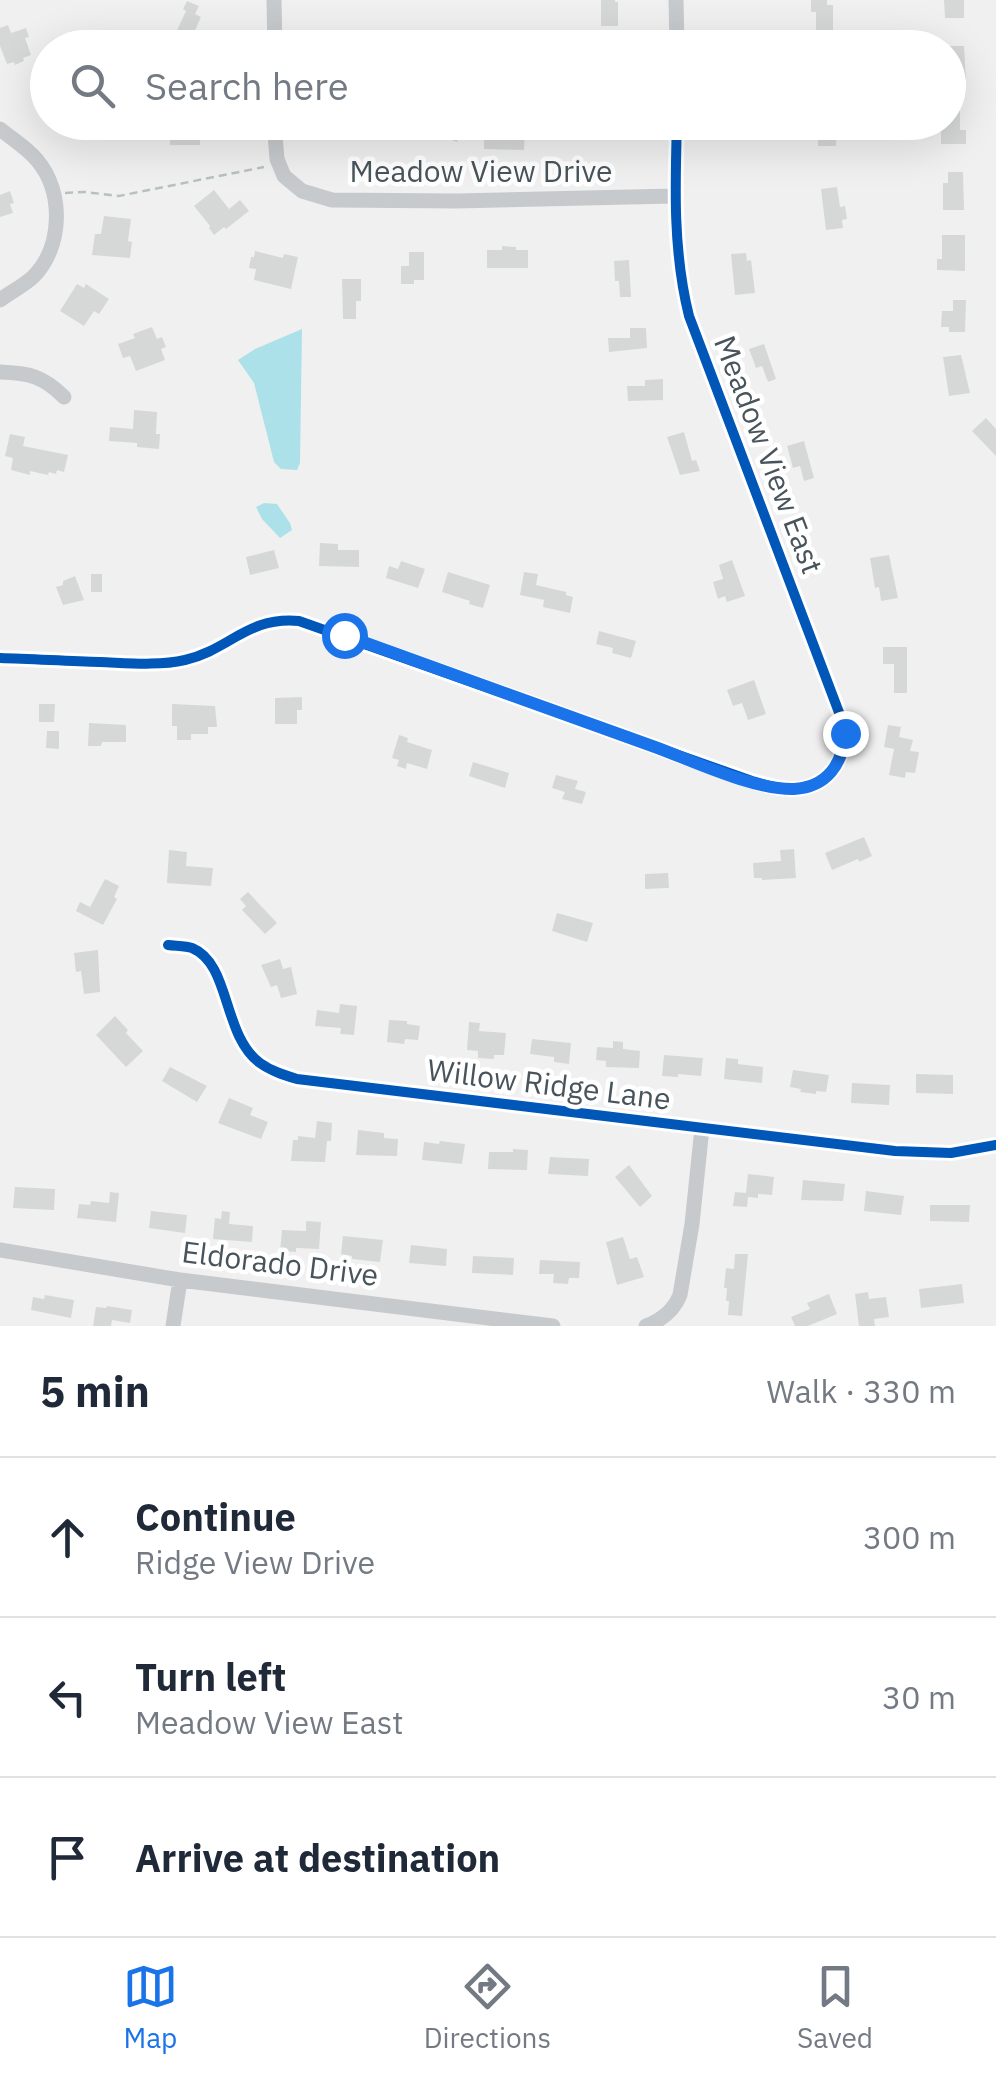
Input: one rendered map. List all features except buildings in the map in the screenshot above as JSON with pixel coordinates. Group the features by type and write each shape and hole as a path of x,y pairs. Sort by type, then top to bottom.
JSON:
{"street":[{"path":"274,0 275,30"},
{"path":"676,0 676,30"},
{"path":"0,129 37,160 47,176 57,208 56,230 36,274 0,300"},
{"path":"274,140 279,164"},
{"name":"Meadow View East","path":"0,658 172,662 203,653 255,626 271,621 299,621 746,780 792,789 812,785 831,773 841,757 843,724 695,336 681,277 674,196 676,140"},
{"name":"Meadow View Drive","path":"279,164 291,183 319,197 350,201 674,196"},
{"path":"0,372 33,375 64,397"},
{"name":"Willow Ridge Lane","path":"168,945 192,948 215,968 238,1036 250,1054 274,1071 297,1079 928,1154 996,1145"},
{"path":"646,1326 672,1320 686,1272 702,1128"},
{"name":"Eldorado Drive","path":"0,1250 180,1280 553,1326"},
{"path":"173,1326 180,1280"}],"path":[{"path":"54,194 118,196 279,164"}],"water":[{"path":"302,329 300,463 297,470 281,469 274,462 254,383 238,360"},
{"path":"277,504 292,530 280,538 256,507"}],"cycle path":[{"path":"0,658 175,662 200,655 266,624 299,621 776,788 816,784 839,759 843,723 689,316 678,244 677,140"},
{"path":"168,945 192,948 205,956 221,984 248,1051 264,1066 297,1079 895,1151 951,1153 996,1145"}],"route":[{"path":"344,635 771,787 792,789 822,781 841,757 845,733"}]}
